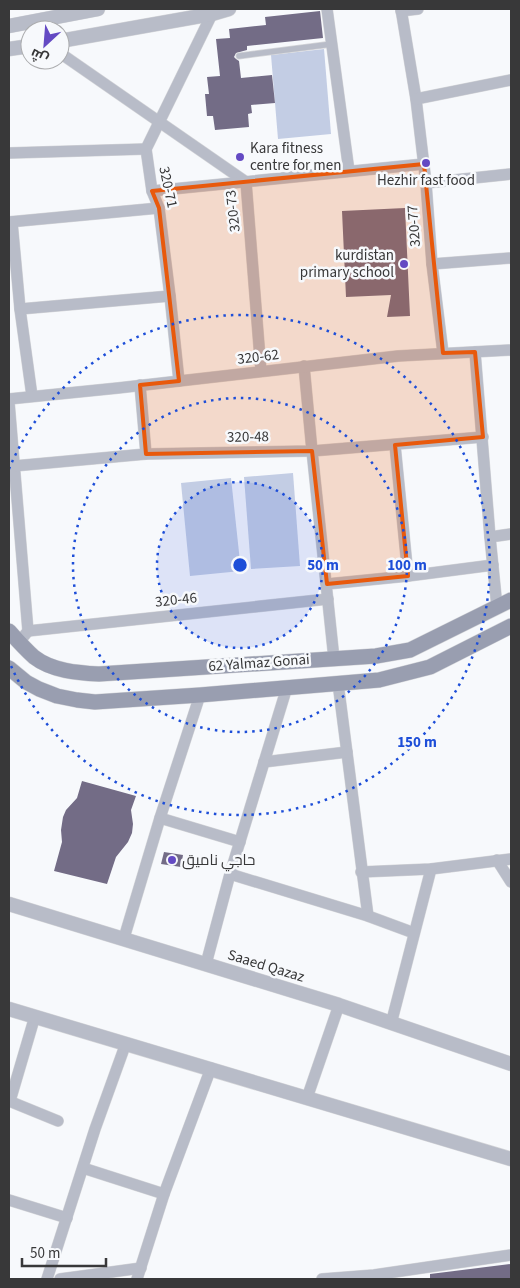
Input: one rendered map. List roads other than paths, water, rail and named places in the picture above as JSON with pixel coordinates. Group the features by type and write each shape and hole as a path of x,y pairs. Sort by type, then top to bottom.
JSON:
{"main road":[{"name":"62 Yalmaz Gonai","path":"9,631 24,637 36,658 51,666 65,671 99,674 376,656 410,650 511,600"},
{"path":"463,624 474,644"},
{"name":"62 Yalmaz Gonai","path":"9,668 26,682 39,689 57,696 77,700 95,702 200,695 379,680 430,667 511,626"}],"street":[{"path":"9,26 98,9"},
{"path":"70,39 212,14 229,9"},
{"path":"327,9 349,171"},
{"path":"401,10 418,9"},
{"name":"320-77","path":"401,10 416,99 424,164 432,264 443,353"},
{"name":"320-71","path":"179,381 159,208 152,191 146,149 212,14"},
{"name":"320-73","path":"70,60 246,182 261,371"},
{"path":"416,99 511,80"},
{"path":"9,153 146,149"},
{"path":"152,191 424,164"},
{"path":"426,183 511,174"},
{"path":"32,396 10,222 159,208"},
{"path":"432,264 511,258"},
{"path":"20,309 170,296"},
{"name":"320-62","path":"9,400 398,356 511,350"},
{"path":"475,352 497,607"},
{"path":"304,366 334,659"},
{"path":"140,385 146,454"},
{"path":"9,400 24,637"},
{"name":"320-48","path":"14,466 146,454 312,451 482,437"},
{"path":"395,445 408,576"},
{"path":"490,537 511,534"},
{"path":"327,584 493,565"},
{"name":"320-46","path":"24,637 328,599"},
{"path":"338,683 368,916"},
{"path":"206,964 230,874 287,687"},
{"path":"124,938 200,695"},
{"path":"264,762 347,752"},
{"path":"160,818 240,842"},
{"path":"361,872 432,869 511,859"},
{"path":"497,860 511,882"},
{"path":"391,1024 432,869"},
{"path":"230,874 368,916 414,933"},
{"name":"Saaed Qazaz","path":"9,904 339,1005 511,1064"},
{"path":"307,1098 339,1005"},
{"path":"9,1009 511,1159"},
{"path":"35,1016 9,1101 58,1121"},
{"path":"47,1279 95,1129 126,1043"},
{"path":"137,1279 164,1194 211,1068"},
{"path":"83,1168 164,1194"},
{"path":"9,1200 67,1218"},
{"path":"322,1279 375,1277 511,1255"},
{"path":"60,1279 141,1268"}],"lane":[{"path":"239,56 332,44"}],"place":[{"name":"Kara fitness centre for men","path":"240,157"},
{"name":"Hezhir fast food","path":"426,163"},
{"name":"kurdistan primary school","path":"404,264"},
{"name":"حاجي ناميق","path":"172,860"}]}
